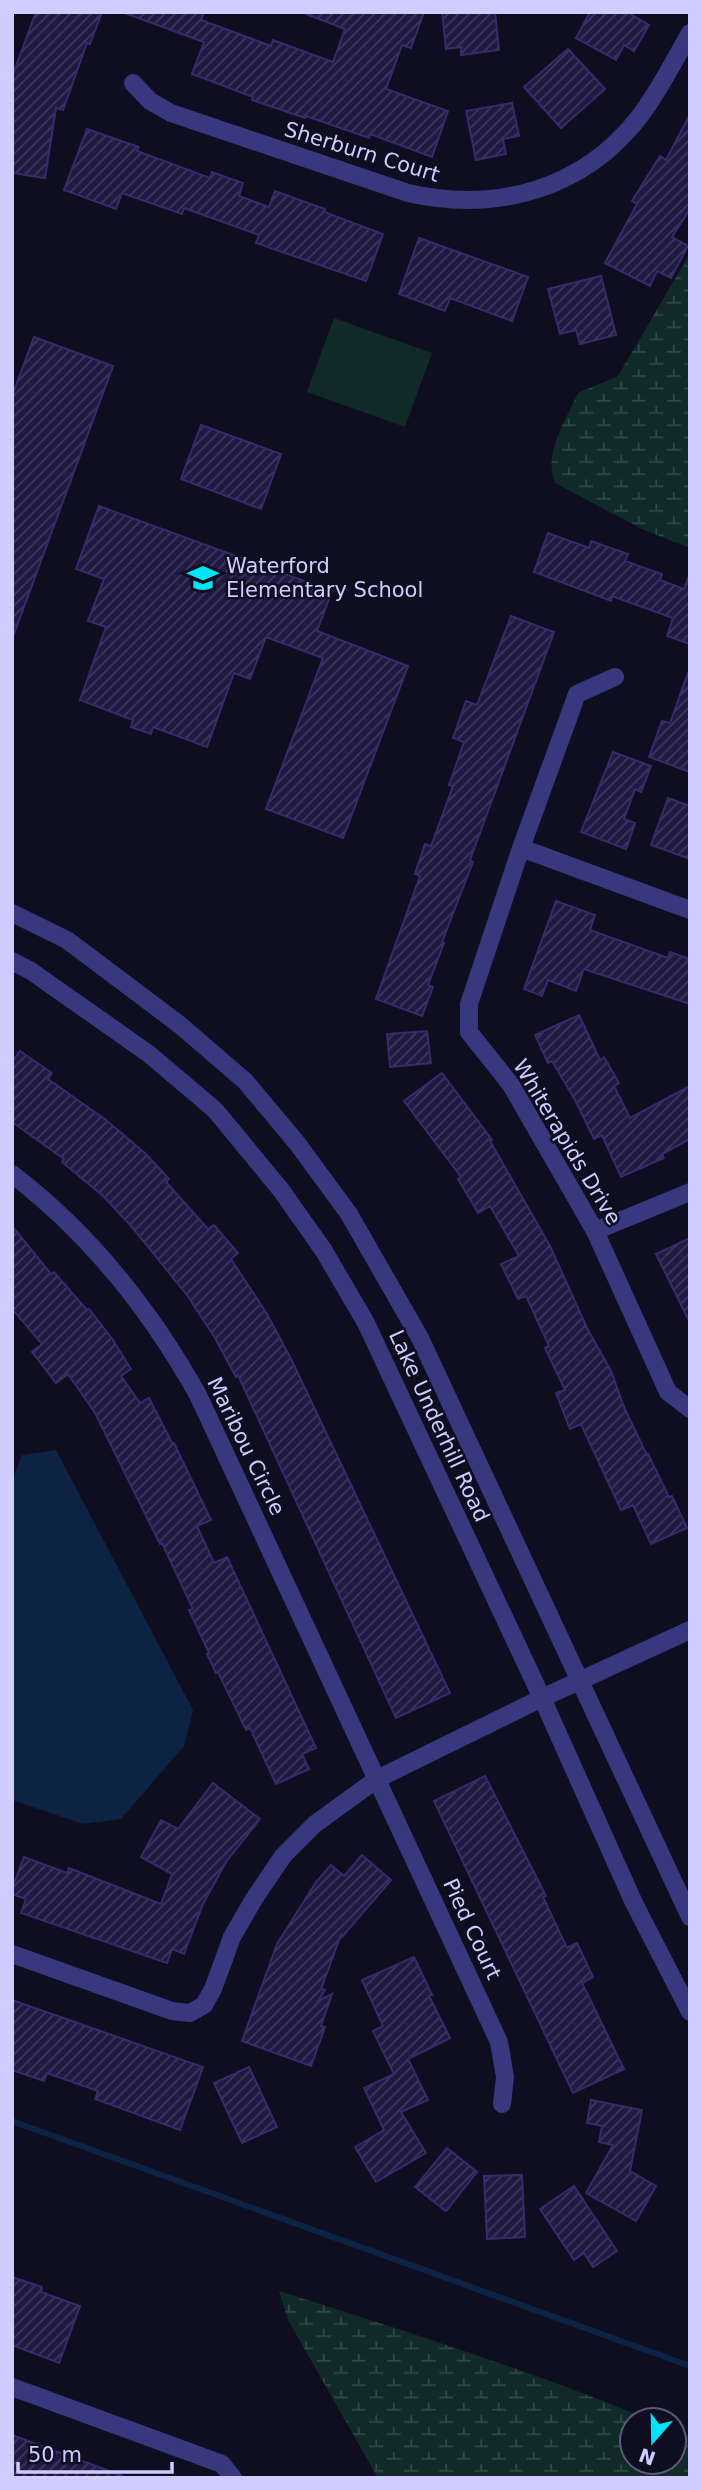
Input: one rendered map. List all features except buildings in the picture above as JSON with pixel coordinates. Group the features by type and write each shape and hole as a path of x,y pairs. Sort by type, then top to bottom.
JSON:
{"street":[{"name":"Sherburn Court","path":"133,83 150,101 171,113 262,145 408,193 431,198 479,201 504,198 546,186 601,155 640,115 690,33"},
{"name":"Whiterapids Drive","path":"615,677 577,694 521,848 469,1004 469,1032 511,1086 595,1231 668,1392 690,1409"},
{"path":"521,848 690,910"},
{"name":"Lake Underhill Road","path":"12,913 67,940 180,1026 245,1082 297,1143 349,1214 420,1338 690,1917"},
{"name":"Lake Underhill Road","path":"12,961 31,971 149,1054 215,1110 303,1219 366,1323 542,1698 634,1903 690,2012"},
{"name":"Maribou Circle","path":"12,1174 55,1211 129,1289 184,1370 377,1779"},
{"path":"595,1231 690,1192"},
{"path":"12,1954 172,2011 190,2013 198,2010 209,1998 241,1919 284,1856 315,1824 377,1779 542,1698 690,1630"},
{"name":"Pied Court","path":"377,1779 499,2042 505,2077 502,2104"},
{"path":"12,2388 222,2464 233,2478"}],"green space":[{"path":"690,253 690,548 642,529 555,483 552,461 562,426 578,393 618,376"},
{"path":"334,318 432,353 405,427 307,392"},
{"path":"279,2291 512,2367 618,2407 618,2476 688,2476 688,2435 690,2478 378,2478 288,2320"}],"water":[{"path":"56,1450 193,1710 184,1746 121,1819 83,1824 12,1800 12,1481 22,1455"}],"waterway":[{"path":"12,2121 690,2366"}],"place":[{"name":"Waterford Elementary School","path":"203,578"}]}
